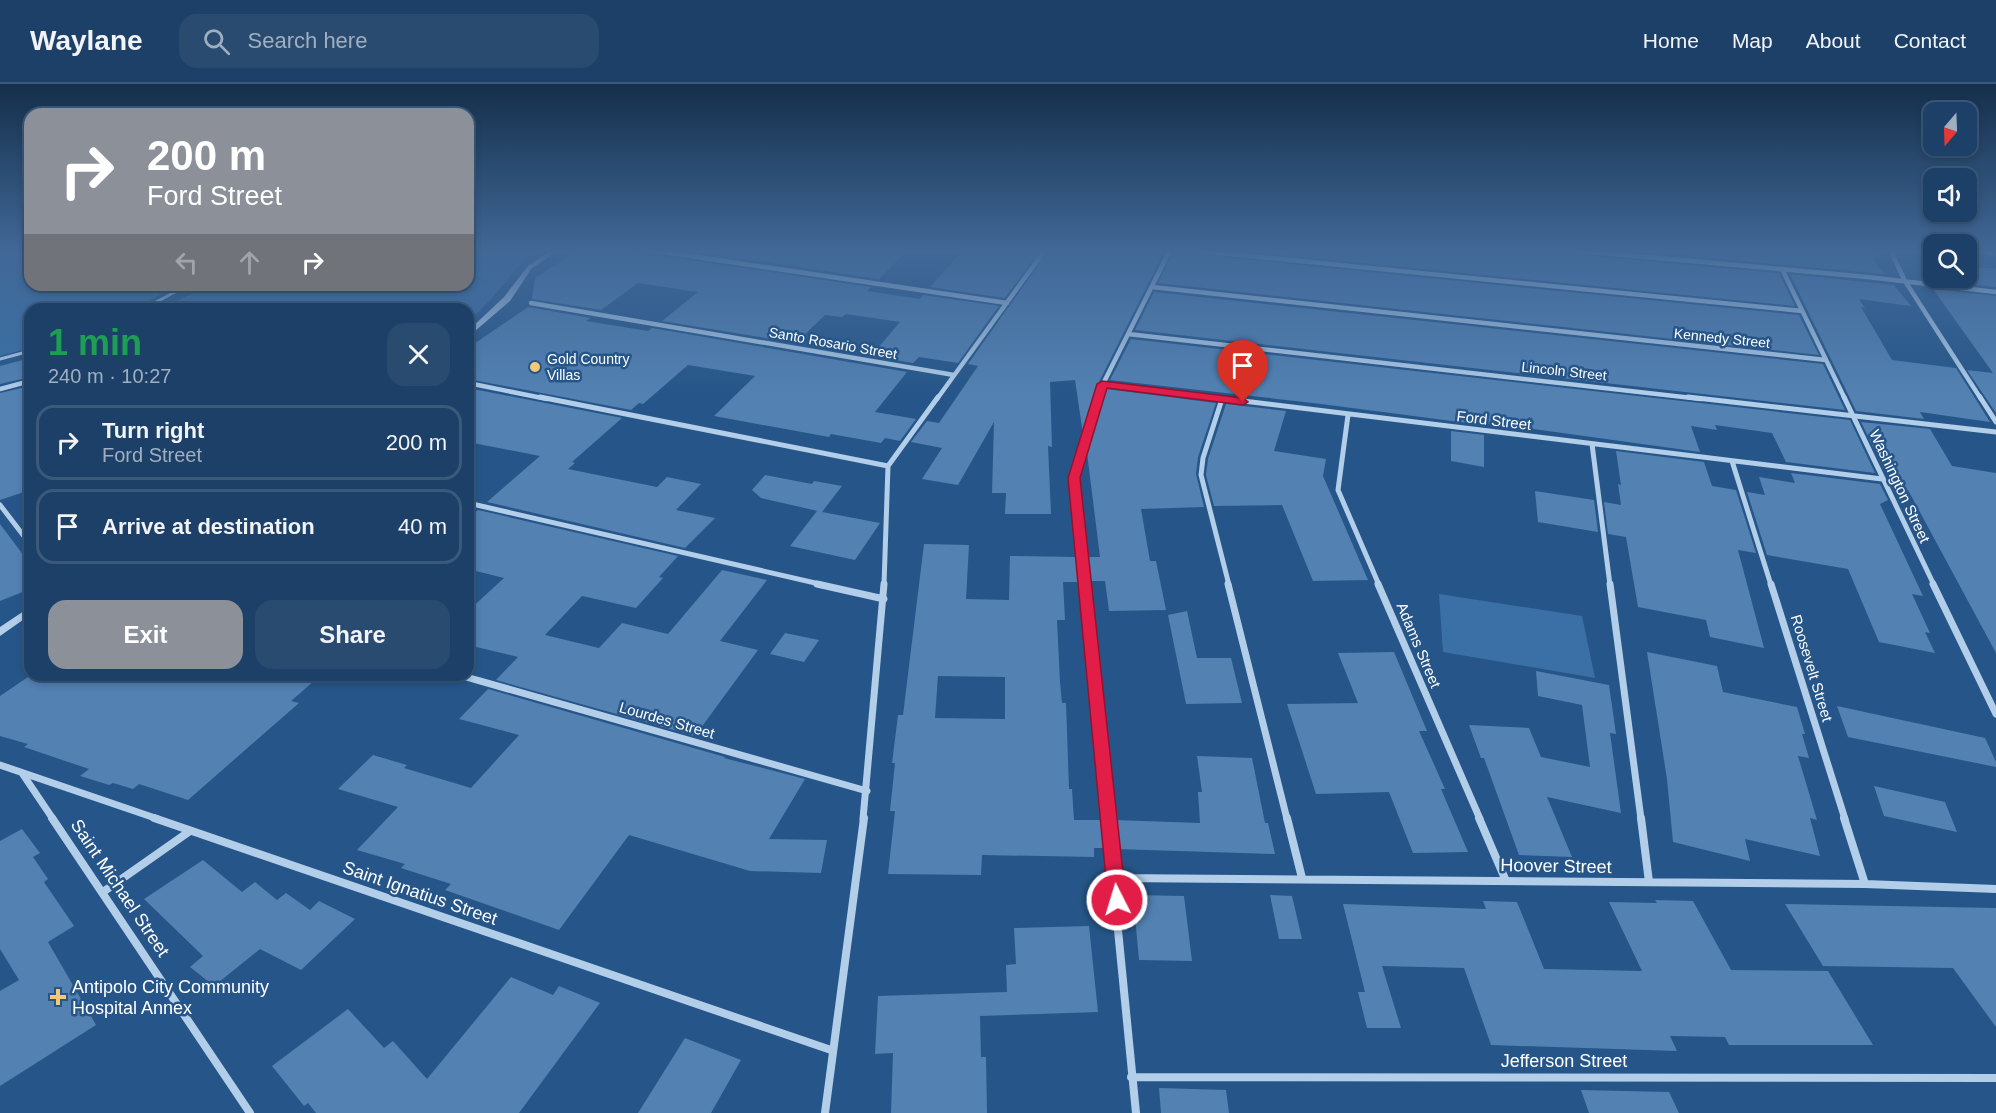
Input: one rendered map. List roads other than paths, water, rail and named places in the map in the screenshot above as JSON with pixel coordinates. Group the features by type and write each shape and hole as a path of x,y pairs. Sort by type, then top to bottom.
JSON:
{"street":[{"path":"474,329 508,298"},
{"path":"973,298 1007,303"},
{"path":"825,1113 831,1050 867,791 884,599 888,466 1011,298"},
{"path":"1136,1113 1115,878 1074,478 1102,384 1146,298"},
{"name":"Kennedy Street","path":"1254,298 1826,360"},
{"path":"1672,298 1802,311"},
{"name":"Washington Street","path":"1796,298 1996,714"},
{"path":"1916,298 1996,422"},
{"name":"Santo Rosario Street","path":"531,303 954,375"},
{"name":"Lincoln Street","path":"1128,334 1996,432"},
{"path":"0,389 24,383"},
{"path":"474,383 888,466"},
{"name":"Ford Street","path":"1102,384 1882,479"},
{"path":"1222,399 1203,458 1202,475 1302,878"},
{"name":"Adams Street","path":"1348,415 1338,490 1506,881"},
{"path":"1592,444 1649,882"},
{"name":"Roosevelt Street","path":"1732,461 1865,884"},
{"path":"474,504 884,599"},
{"path":"0,505 24,536"},
{"path":"0,632 24,614"},
{"name":"Lourdes Street","path":"474,679 867,791"},
{"name":"Saint Ignatius Street","path":"0,765 831,1050"},
{"name":"Saint Michael Street","path":"21,773 250,1113"},
{"path":"103,892 190,831"},
{"name":"Hoover Street","path":"1115,878 1865,884 1996,889"},
{"name":"Jefferson Street","path":"1131,1077 1996,1078"}],"lane":[{"path":"0,359 24,353"}],"place":[{"name":"Gold Country Villas","path":"535,367"},
{"name":"Antipolo City Community Hospital Annex","path":"58,997"}]}
